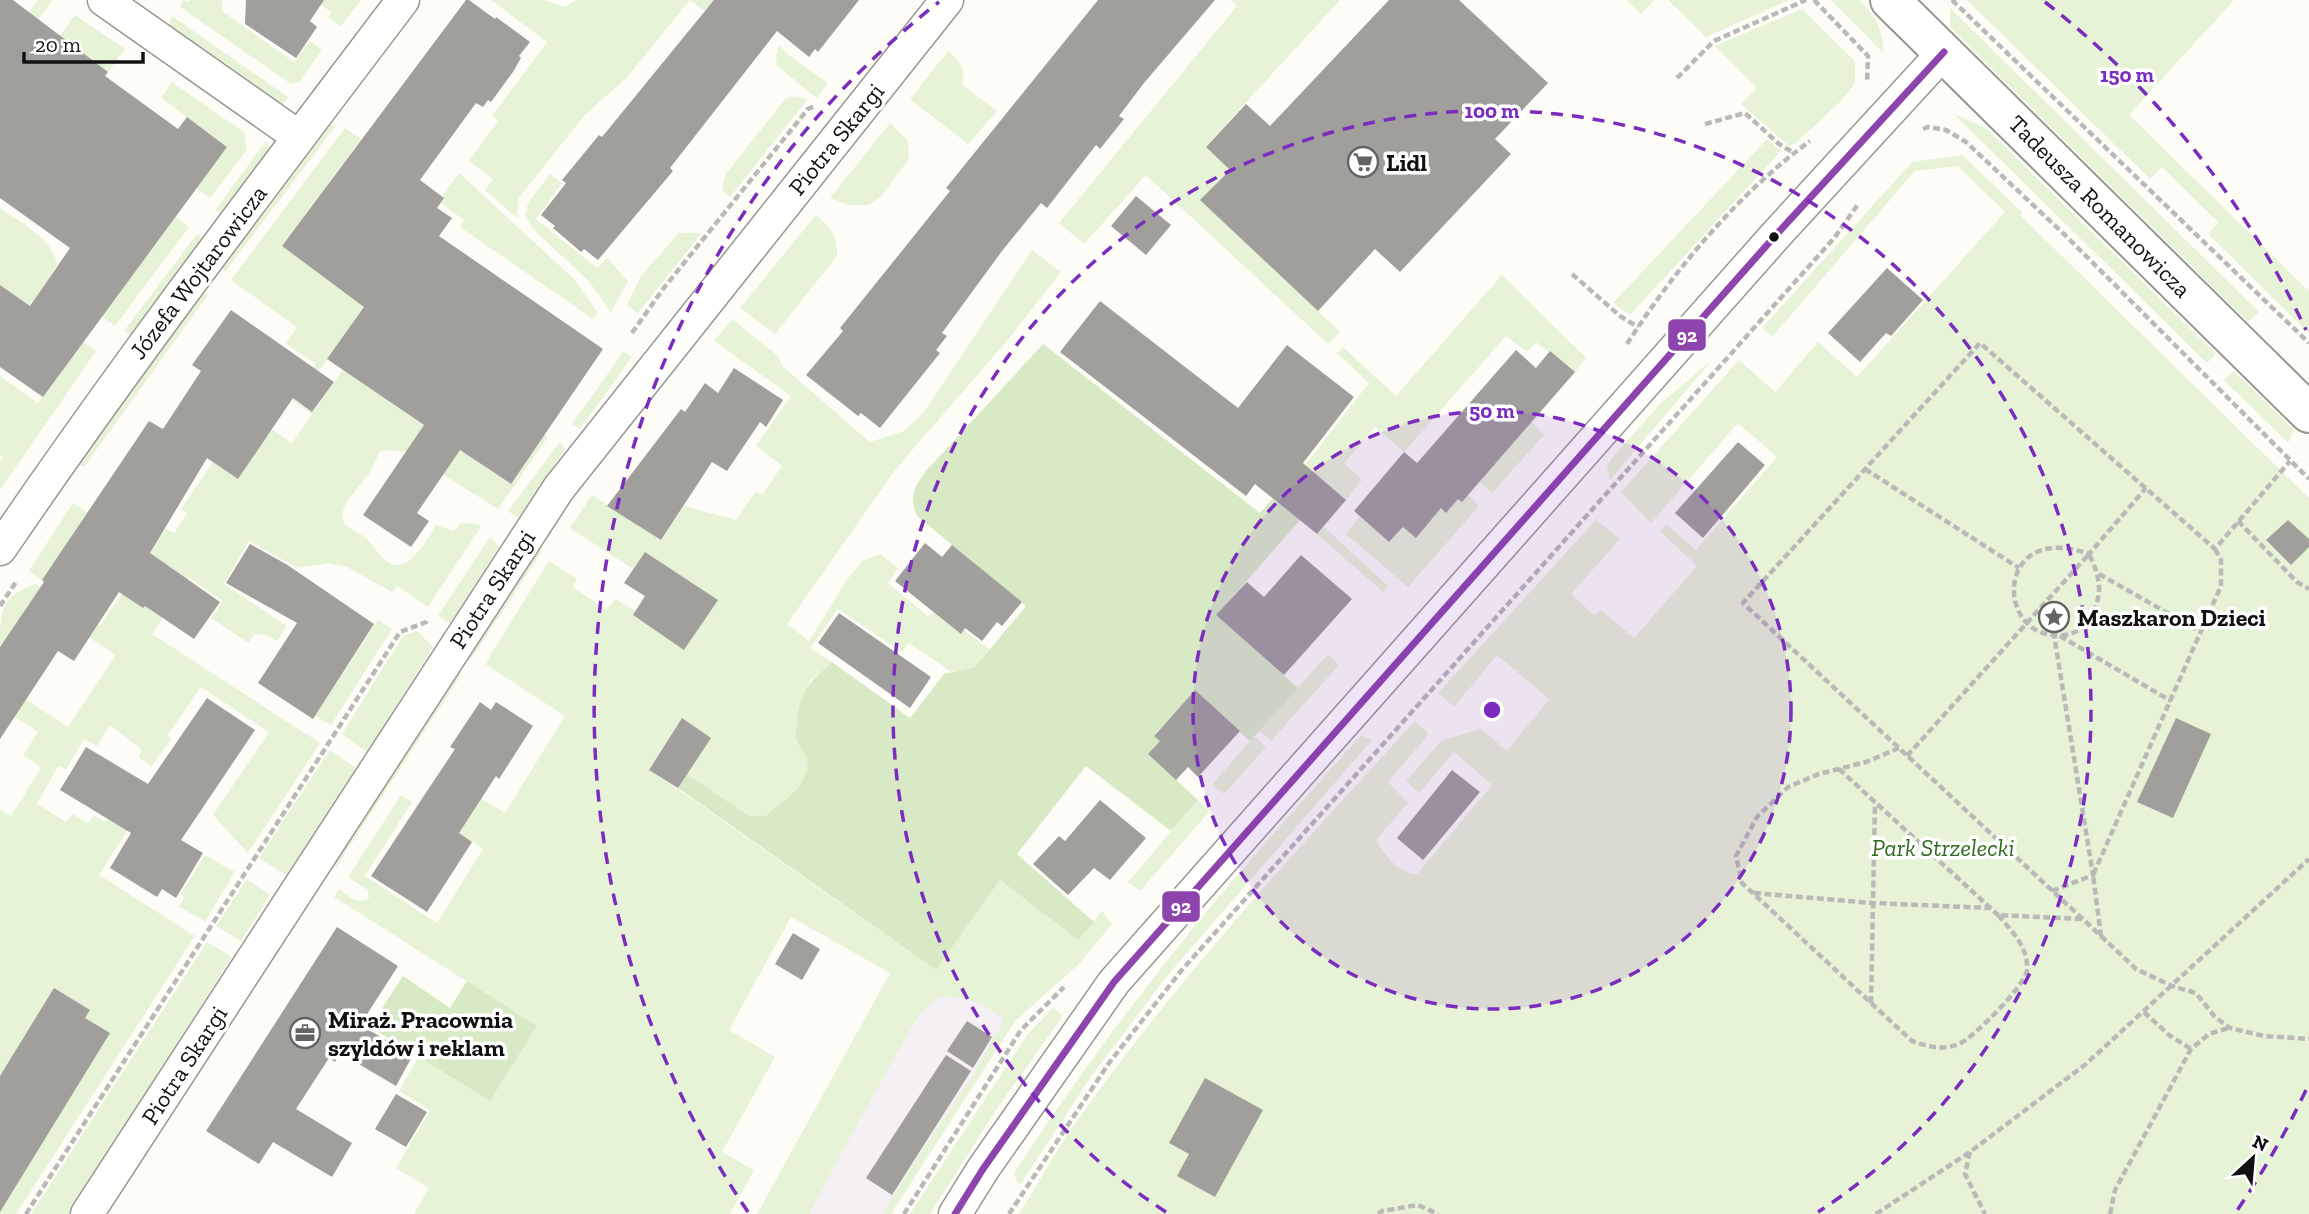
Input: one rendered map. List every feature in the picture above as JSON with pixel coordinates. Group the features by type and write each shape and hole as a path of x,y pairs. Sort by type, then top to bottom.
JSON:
{"street":[{"path":"104,0 299,137"},
{"name":"Józefa Wojtarowicza","path":"0,549 198,270 403,0"},
{"name":"Piotra Skargi","path":"87,1214 559,488 947,0"},
{"name":"Tadeusza Romanowicza","path":"1901,4 1944,52 2309,413"},
{"path":"955,1214 1114,982 1775,236 1944,52"}],"path":[{"path":"1677,78 1714,41 1806,0"},
{"path":"1814,0 1868,55 1867,85"},
{"path":"1952,0 2309,344"},
{"path":"1705,124 1745,113 1779,144 1794,153"},
{"path":"1915,132 1928,127 1946,130 1966,142 2065,235 2309,479"},
{"path":"1009,1214 1109,1063 1181,971 1835,237 1866,192"},
{"path":"1572,274 1620,316 1638,327"},
{"path":"2052,891 2093,875 2221,586 2221,560 2215,549 1980,343 1743,603 2082,919 2101,936 2136,969 2172,986 2196,993 2215,1017 2230,1028 2264,1036 2309,1039"},
{"path":"2215,549 2290,461"},
{"path":"1865,469 2019,568"},
{"path":"1907,756 2146,488"},
{"path":"2238,521 2297,582 2309,589"},
{"path":"2056,635 2077,633 2089,622 2097,606 2101,587 2098,573 2088,554 2071,547 2048,547 2029,556 2019,568 2012,585 2015,606 2026,623 2039,631 2056,635 2171,701"},
{"path":"2098,573 2201,632"},
{"path":"2056,635 2101,936"},
{"path":"1839,769 1991,908 2016,936 2026,955 2028,972 2022,986 1986,1022 1959,1044 1937,1049 1912,1041 1742,883 1736,856 1757,817 1788,787 1839,769 1866,762 1899,748"},
{"path":"1871,1003 1875,802"},
{"path":"1876,1214 1970,1152 2086,1065 2309,859"},
{"path":"1753,893 1872,903 1991,908"},
{"path":"1998,915 2082,919"},
{"path":"2144,1012 2169,1035 2191,1049"},
{"path":"2110,1214 2115,1190 2191,1049 2209,1034 2230,1028"},
{"path":"1970,1152 1965,1174 1985,1214"},
{"path":"1378,1214 1418,1205 1438,1214"}],"shaded area":[{"path":"936,970 1015,1021 891,1214 797,1214"}],"green space":[{"path":"38,0 53,0 12,52 29,12"},
{"path":"183,0 222,0 222,11 294,62 310,41 322,50 299,82 291,84 180,7"},
{"path":"314,0 361,0 341,26 328,18 331,12"},
{"path":"491,0 544,0 565,7 576,0 690,0 627,77 584,116 518,199 517,218 485,190 493,179 469,161 498,121 492,116 547,42"},
{"path":"690,0 757,0 761,54"},
{"path":"1231,0 1340,0 1206,146 1230,170 1201,200 1340,332 1328,344 1146,175 1084,244 1059,223 1237,6"},
{"path":"1626,0 1654,0 1641,14"},
{"path":"1668,0 1789,0 1706,37"},
{"path":"1831,0 1859,0 1865,6 1880,30 1883,53"},
{"path":"1967,0 2234,0 2129,115 2309,291 2309,333 2208,234 2218,222 2162,167 2150,179"},
{"path":"1950,8 2259,312 2248,322 1950,27"},
{"path":"1802,9 1855,61 1855,84 1840,102 1796,143 1789,146 1741,104 1757,88 1715,46"},
{"path":"75,15 125,49 108,72 60,36"},
{"path":"172,16 288,97 282,105 169,26"},
{"path":"778,45 828,83 817,98 776,65"},
{"path":"948,51 961,65 962,85 997,111 968,144 910,99"},
{"path":"172,82 245,133 246,151 210,198 196,188 227,146 161,98"},
{"path":"796,96 807,100 730,197 722,190 725,175 786,98"},
{"path":"1954,114 1986,128 2216,354 2207,363"},
{"path":"328,123 335,127 225,272 220,267"},
{"path":"890,123 908,141 909,159 882,195 869,205 848,205 830,198"},
{"path":"345,128 361,139 282,246 365,307 297,401 313,412 373,328 388,401 510,484 544,434 548,437 498,509 407,452 385,450 379,453 371,471 348,500 342,513 344,524 367,539 385,560 393,565 408,561 421,548 436,525 454,531 461,523 481,527 428,607 397,586 392,592 347,567 329,563 297,568 249,541 224,584 287,626 277,641 255,634 248,643 211,618 223,601 189,578 152,634 320,743 248,853 213,815 269,732 201,687 167,736 171,739 151,767 139,757 142,750 110,725 97,746 84,739 66,770 58,766 37,804 66,822 72,814 88,823 94,816 106,822 108,819 138,814 99,875 195,936 16,1214 0,1214 0,809 11,816 41,768 23,755 38,732 0,707 2,684 68,727 116,655 32,600 0,647 4,607 15,594 36,584 100,626 166,529 174,533 187,513 181,509 213,462 238,478 272,429 292,443 312,414 292,400 316,364 286,344 297,327 231,280"},
{"path":"1767,139 1781,151 1630,315 1613,303"},
{"path":"266,141 269,149 266,156 223,215 216,209"},
{"name":"Park Strzelecki","path":"1962,155 2309,498 2309,1214 1019,1214 1072,1128 1152,1021 1237,919 1415,721 1429,734 1388,782 1408,803 1376,840 1393,863 1405,871 1417,874 1492,785 1454,752 1419,793 1406,781 1442,740 1481,729 1507,751 1549,699 1497,655 1454,707 1438,693 1596,520 1620,539 1571,594 1594,615 1601,610 1634,638 1697,566 1660,531 1666,524 1696,550 1777,457 1738,423 1651,523 1621,492 1739,360 1775,392 1818,342 1857,377 2005,212 1958,166 1915,171 1772,337 1762,328 1912,162"},
{"path":"459,173 574,279 598,313 593,319 460,227 464,220 441,203 444,199 442,196"},
{"path":"550,174 562,183 536,219 597,268 607,258 628,281 611,312 588,280 534,230 525,216 528,203"},
{"path":"0,208 43,239 50,247 57,265 30,306 0,285"},
{"path":"816,215 832,232 837,256 775,334 740,308"},
{"path":"176,217 189,227 115,326 102,316"},
{"path":"679,233 702,233 638,313 627,305 641,276"},
{"path":"197,234 204,239 132,336 124,331"},
{"path":"1032,250 1061,272 1011,336 895,470 787,624 809,641 846,581 862,561 880,554 898,568 888,583 929,617 937,609 990,650 975,668 951,672 909,643 902,652 838,609 810,648 832,662 810,681 796,737 808,756 806,775 802,783 766,816 749,816 687,774 682,718 649,769 936,970 1000,880 1078,940 1102,911 1112,924 1079,964 1015,1021 891,1214 883,1214 973,1075 1004,1020 989,1009 959,997 939,999 931,1003 911,1028 809,1214 757,1214 890,973 791,917 729,1030 775,1057 722,1152 754,1170 730,1214 414,1214 429,1188 396,1168 430,1110 399,1091 418,1057 490,1101 537,1026 334,897 339,889 358,901 369,898 368,890 348,877 401,795 412,802 365,876 437,923 483,849 416,806 439,772 505,813 565,716 485,664 549,561 577,579 573,587 607,610 615,599 636,611 685,649 717,600 645,552 633,569 570,528 592,495 661,540 684,506 736,520 756,491 762,495 782,466 756,446 791,396 714,341 732,319 778,356 782,366 870,442 904,431 924,412"},
{"path":"1502,275 1586,358 1575,372 1536,342 1527,352 1506,336 1404,452 1375,427 1344,463 1362,480 1346,500 1305,465 1369,383 1337,353 1343,347 1396,396"},
{"path":"201,290 208,295 84,467 78,463"},
{"path":"83,342 96,351 0,490 0,462 3,457 0,455 0,376 38,403"},
{"path":"1043,344 1260,513 1273,498 1300,520 1217,615 1298,688 1250,741 1195,690 1154,735 1160,741 1148,754 1198,800 1171,831 1086,766 1017,854 1094,922 1078,940 1000,880 936,970 678,788 687,774 749,816 766,816 792,794 807,771 806,756 796,736 798,711 807,688 832,662 910,718 944,674 975,667 1026,606 917,516 913,498 926,471"},
{"path":"624,351 632,357 580,429 572,424"},
{"path":"1712,360 1610,480 1607,465 1613,457 1660,404"},
{"path":"2234,371 2294,430 2288,443 2224,380"},
{"path":"1531,422 1544,435 1492,493 1479,482"},
{"path":"560,442 565,449 518,518 508,511"},
{"path":"1468,495 1479,506 1408,587 1346,534 1360,516 1389,542 1403,527 1416,537 1441,508 1446,512 1458,499"},
{"path":"73,503 87,512 42,580 29,571"},
{"path":"1324,527 1388,586 1383,592 1317,534"},
{"path":"490,537 499,547 450,623 438,616"},
{"path":"536,547 542,551 472,658 466,654"},
{"path":"378,620 392,629 331,725 315,716"},
{"path":"417,631 433,647 367,752 342,734 403,636"},
{"path":"1328,654 1339,665 1271,741 1259,731"},
{"path":"455,670 461,675 336,867 331,864"},
{"path":"1361,735 1372,740 1167,976 1092,1075 1020,1185 1014,1173 1129,1010 1216,900"},
{"path":"1254,736 1266,747 1224,794 1212,785"},
{"path":"330,750 356,768 286,875 259,858"},
{"path":"1198,800 1210,811 1140,891 1128,882"},
{"path":"205,855 235,872 205,921 179,907 184,897 180,895"},
{"path":"247,879 270,895 241,941 216,926"},
{"path":"207,942 232,957 68,1214 31,1214"},
{"path":"403,976 450,1008 467,981 537,1026 490,1101 370,1027"},
{"path":"1053,1008 1063,1016 998,1107 930,1214 910,1214 1027,1035"}],"building":[{"path":"0,0 13,0 108,72 105,76 178,129 187,117 227,147 43,397 0,367 0,285 30,306 70,248 0,198"},
{"path":"246,0 324,0 310,21 317,27 296,58 245,24"},
{"path":"466,0 495,19 496,17 530,42 491,102 488,100 483,107 476,103 420,180 444,198 437,208 452,218 439,236 603,349 511,484 460,450 417,513 429,521 411,547 363,515 424,425 327,359 364,307 282,246"},
{"path":"714,0 859,0 818,52 815,49 809,57 777,31 670,168 673,171 598,260 584,249 581,252 541,215 566,183 562,180 599,135 602,137"},
{"path":"1098,0 1215,0 1144,83 1119,116 1124,119 1100,149 1096,145 1047,208 1041,203 1002,251 942,333 947,336 936,350 940,353 880,428 861,413 858,416 806,375 843,331 840,328 950,191 946,188"},
{"name":"Lidl","path":"1389,0 1459,0 1548,83 1495,139 1511,154 1400,272 1375,249 1318,311 1200,200 1230,170 1206,147 1246,104 1270,126"},
{"path":"1136,196 1171,225 1146,255 1111,226"},
{"path":"1887,268 1923,300 1891,336 1886,333 1860,362 1828,333"},
{"path":"1100,301 1238,408 1287,345 1354,397 1303,463 1346,500 1317,534 1255,484 1246,496 1060,352"},
{"path":"231,310 334,382 312,412 293,398 238,479 207,458 150,553 220,602 194,639 119,592 74,661 58,651 0,739 0,647 149,421 163,429 201,371 192,365"},
{"path":"1516,350 1536,368 1550,351 1575,372 1462,502 1458,499 1446,513 1441,508 1416,538 1403,527 1389,542 1354,511 1404,452 1417,463"},
{"path":"734,368 783,400 766,427 760,422 727,471 712,462 661,540 607,506 681,409 685,412 705,383 718,393"},
{"path":"1738,442 1765,465 1703,538 1675,513"},
{"path":"2288,520 2309,539 2309,547 2291,565 2266,540"},
{"path":"925,543 942,557 952,545 1022,602 1002,626 997,622 982,641 965,628 961,634 895,581"},
{"path":"250,544 286,564 374,624 313,719 258,683 297,623 226,583"},
{"path":"645,552 718,600 684,650 633,615 645,596 624,583"},
{"path":"1301,555 1352,599 1284,675 1216,615 1247,582 1264,597"},
{"path":"839,613 931,677 910,708 818,643"},
{"path":"1195,690 1240,731 1198,777 1188,767 1176,780 1148,754 1160,741 1154,736"},
{"path":"207,698 255,730 181,840 203,853 176,898 162,889 157,897 110,868 131,833 60,790 86,747 148,784"},
{"path":"480,702 491,710 496,702 533,726 499,779 496,776 459,833 472,842 427,912 371,876 455,749 450,747"},
{"path":"682,718 711,738 678,788 649,770"},
{"path":"2176,718 2211,734 2173,818 2137,802"},
{"path":"1452,770 1480,792 1423,860 1397,838"},
{"path":"1100,800 1146,838 1110,880 1094,868 1068,895 1033,864 1059,836 1065,841"},
{"path":"337,927 398,966 360,1025 413,1055 396,1086 340,1053 335,1062 329,1058 296,1109 352,1143 332,1177 273,1142 259,1164 206,1131"},
{"path":"793,933 820,949 802,980 775,964"},
{"path":"54,988 90,1010 85,1018 110,1033 0,1212 0,1076"},
{"path":"967,1021 992,1037 973,1068 947,1051"},
{"path":"946,1055 971,1071 892,1195 866,1178"},
{"path":"1205,1078 1263,1110 1215,1197 1177,1176 1189,1154 1169,1143"},
{"path":"396,1094 427,1112 406,1147 375,1129"}],"transit line":[{"name":"92","path":"955,1214 983,1169 1114,982 1775,236 1944,52"}],"place":[{"name":"Lidl","path":"1363,162"},
{"name":"Maszkaron Dzieci","path":"2054,617"},
{"name":"Miraż. Pracownia szyldów i reklam","path":"305,1033"}]}
